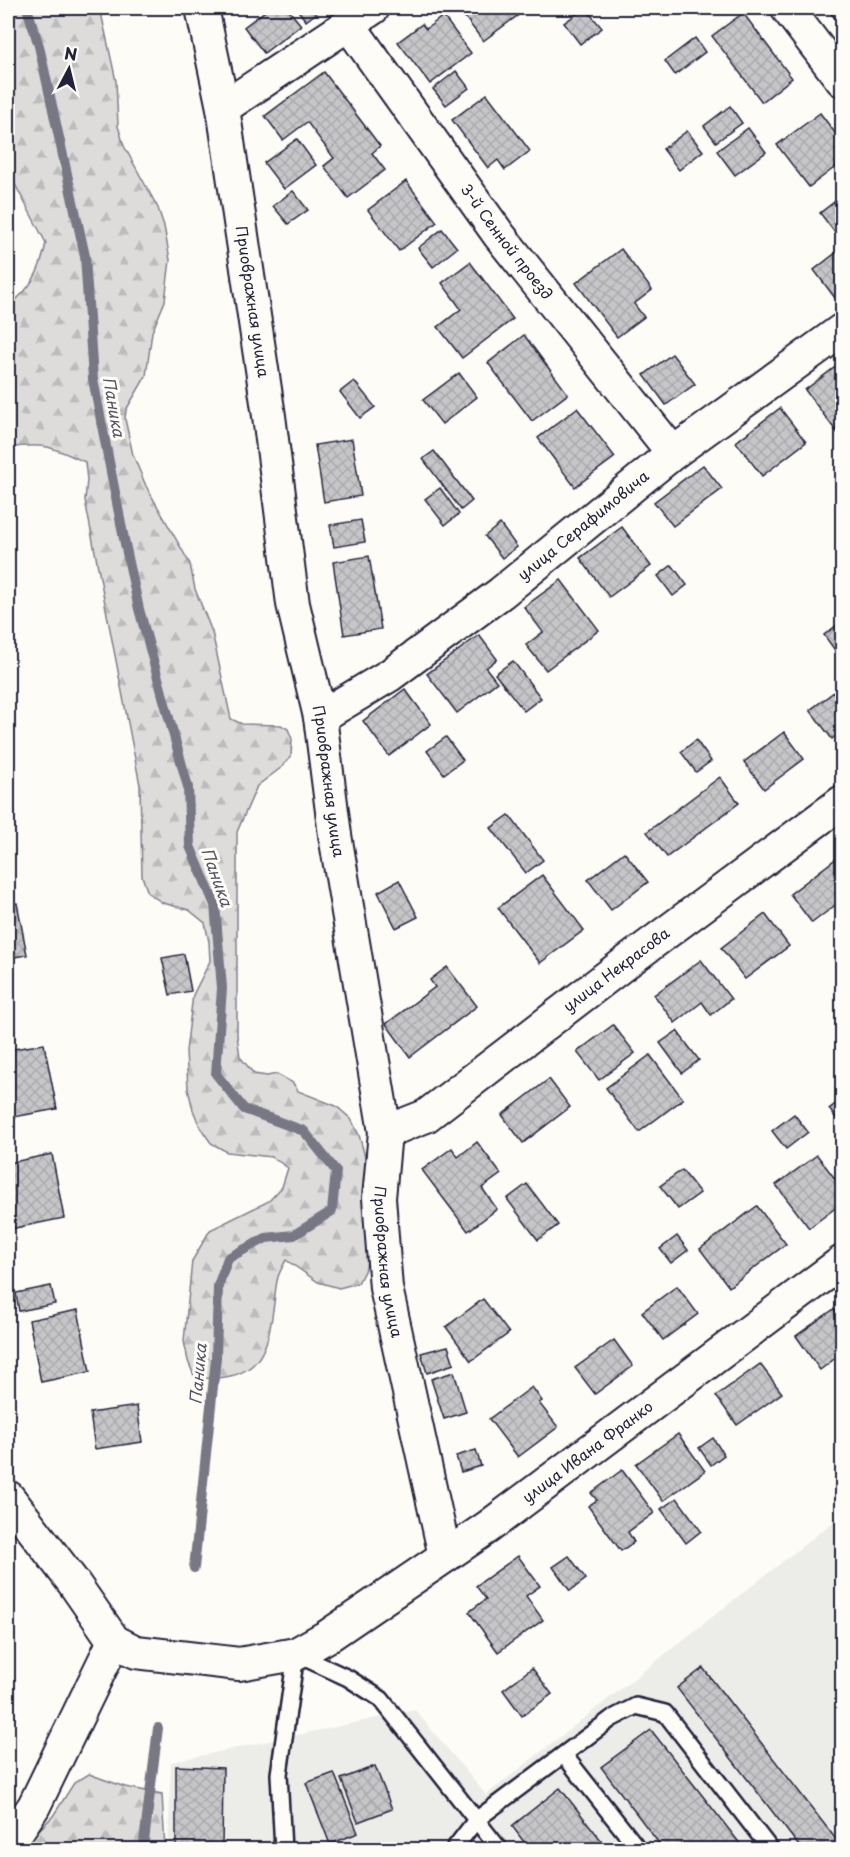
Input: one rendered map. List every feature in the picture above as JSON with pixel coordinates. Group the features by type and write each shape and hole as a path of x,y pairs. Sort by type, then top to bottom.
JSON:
{"street":[{"name":"Приовражная улица","path":"202,8 223,108 269,416 293,604 320,717 335,835 385,1132 379,1198 386,1288 445,1556"},
{"path":"788,8 843,80"},
{"path":"223,108 361,16"},
{"name":"3-й Сенной проезд","path":"361,16 499,235 673,453"},
{"name":"улица Серафимовича","path":"320,717 390,675 501,593 673,453 843,330"},
{"name":"улица Некрасова","path":"385,1132 426,1116 620,967 843,802"},
{"name":"улица Ивана Франко","path":"114,1641 136,1652 239,1664 296,1654 328,1636 498,1520 843,1262"},
{"path":"8,1497 73,1582 114,1641 34,1806 8,1845"}],"lane":[{"path":"283,1850 279,1774 296,1654 348,1678 381,1699 500,1850"},
{"path":"456,1848 476,1820 611,1719 636,1706 665,1713 771,1850"},
{"path":"564,1755 639,1850"}],"shaded area":[{"path":"842,1515 842,1849 168,1850 171,1762 415,1710 486,1795"}],"green space":[{"path":"8,8 100,8 116,81 118,126 124,146 158,208 170,260 165,301 152,332 146,376 126,410 125,419 133,455 146,486 190,564 195,589 212,632 231,719 242,724 281,725 288,729 292,739 291,756 282,767 257,786 237,832 237,1035 240,1057 254,1074 267,1076 277,1074 293,1083 298,1091 336,1106 351,1119 364,1153 374,1209 366,1267 358,1283 339,1288 318,1282 286,1260 278,1277 270,1328 260,1356 243,1372 230,1376 195,1378 188,1361 184,1341 192,1261 210,1230 269,1201 282,1187 288,1168 272,1157 227,1152 211,1143 200,1127 193,1110 188,1089 186,1051 193,995 210,961 209,942 205,923 189,910 163,903 148,893 142,876 140,785 85,500 87,480 85,462 48,447 8,448 8,307 29,286 41,263 46,243 8,171"},
{"path":"89,1774 125,1787 162,1794 165,1849 23,1850 26,1843 53,1816 74,1783"}],"building":[{"path":"269,8 287,8 301,25 264,53 244,27"},
{"path":"296,8 323,8 306,21"},
{"path":"458,8 528,8 483,41"},
{"path":"585,8 602,28 580,44 564,23"},
{"path":"827,8 842,8 842,28"},
{"path":"743,13 792,78 762,102 712,36"},
{"path":"443,16 471,53 430,84 398,42 422,24 426,29"},
{"path":"695,38 705,52 675,75 665,61"},
{"path":"456,71 469,88 446,105 433,89"},
{"path":"324,72 380,146 372,153 385,170 348,198 324,166 334,158 307,122 283,140 265,116"},
{"path":"487,94 530,151 505,170 498,160 488,168 452,120"},
{"path":"730,106 742,123 716,142 704,126"},
{"path":"820,113 842,142 842,162 809,187 777,145"},
{"path":"748,128 766,152 735,175 717,151"},
{"path":"687,131 703,151 679,170 663,149"},
{"path":"297,139 316,165 284,189 264,163"},
{"path":"406,181 437,222 399,251 368,210"},
{"path":"293,191 308,210 288,224 273,206"},
{"path":"842,196 842,242 820,213"},
{"path":"442,229 457,248 433,267 418,248"},
{"path":"842,248 842,293 835,298 814,270"},
{"path":"621,249 652,290 634,304 644,317 617,337 576,283"},
{"path":"470,262 513,319 462,358 438,327 461,309 442,283"},
{"path":"524,335 568,394 532,421 488,363"},
{"path":"672,354 695,384 666,405 644,375"},
{"path":"842,362 842,439 805,390"},
{"path":"459,373 477,397 442,424 423,400"},
{"path":"354,381 375,407 360,418 340,392"},
{"path":"577,408 615,457 575,487 538,438"},
{"path":"780,408 806,442 762,476 736,442"},
{"path":"352,439 361,496 324,502 315,445"},
{"path":"434,451 472,501 461,510 423,459"},
{"path":"703,465 722,489 673,526 654,502"},
{"path":"440,488 459,514 445,525 425,499"},
{"path":"361,520 365,542 334,547 330,525"},
{"path":"500,524 517,547 502,558 485,536"},
{"path":"622,527 651,566 609,597 580,558"},
{"path":"369,556 381,629 344,635 333,562"},
{"path":"672,565 687,585 673,596 658,576"},
{"path":"561,580 599,630 546,670 526,645 543,632 524,607"},
{"path":"840,623 842,627 842,660 824,635"},
{"path":"479,635 497,659 486,668 497,682 457,713 427,674"},
{"path":"513,661 541,698 524,711 495,674"},
{"path":"842,686 842,731 832,739 810,710"},
{"path":"405,689 431,724 389,756 363,721"},
{"path":"784,732 804,759 764,789 744,762"},
{"path":"446,737 463,760 444,774 427,751"},
{"path":"696,740 711,761 696,772 681,752"},
{"path":"720,777 739,803 667,857 647,832"},
{"path":"509,815 543,860 526,873 491,828"},
{"path":"624,852 648,882 611,910 588,880"},
{"path":"842,854 842,900 812,923 790,894"},
{"path":"542,875 584,930 540,963 498,908"},
{"path":"399,880 418,917 396,928 378,892"},
{"path":"17,903 27,955 8,958 8,904"},
{"path":"765,914 789,946 745,979 721,948"},
{"path":"184,954 191,991 170,995 162,958"},
{"path":"701,960 731,999 711,1015 702,1002 675,1023 654,995"},
{"path":"447,967 477,1006 410,1057 386,1024 435,987 430,980"},
{"path":"613,1025 635,1053 599,1080 577,1052"},
{"path":"677,1031 699,1060 682,1073 660,1043"},
{"path":"44,1044 57,1109 8,1118 8,1050"},
{"path":"650,1055 683,1099 639,1132 606,1088"},
{"path":"549,1079 570,1107 523,1143 502,1115"},
{"path":"842,1099 842,1126 829,1109"},
{"path":"794,1114 808,1132 786,1149 772,1131"},
{"path":"477,1142 501,1174 482,1188 497,1209 468,1231 422,1170 452,1148 458,1157"},
{"path":"52,1154 64,1218 10,1229 8,1163"},
{"path":"817,1155 842,1188 842,1203 809,1228 776,1185"},
{"path":"682,1170 700,1193 678,1209 660,1186"},
{"path":"527,1184 558,1225 538,1240 507,1199"},
{"path":"757,1206 786,1244 729,1287 700,1249"},
{"path":"677,1236 688,1250 671,1263 660,1249"},
{"path":"51,1286 55,1304 19,1311 16,1293"},
{"path":"677,1286 698,1314 663,1340 642,1312"},
{"path":"483,1299 509,1333 471,1361 446,1327"},
{"path":"834,1309 842,1322 842,1353 820,1370 796,1336"},
{"path":"78,1310 90,1372 41,1382 29,1320"},
{"path":"614,1340 633,1366 595,1394 575,1368"},
{"path":"448,1346 454,1364 427,1373 421,1353"},
{"path":"760,1364 782,1393 737,1425 716,1396"},
{"path":"454,1372 466,1412 444,1419 431,1379"},
{"path":"532,1387 542,1401 539,1403 558,1427 518,1457 489,1419"},
{"path":"137,1406 142,1442 95,1449 90,1413"},
{"path":"678,1434 705,1471 663,1501 636,1464"},
{"path":"713,1438 724,1455 711,1465 699,1448"},
{"path":"476,1450 481,1466 461,1472 456,1456"},
{"path":"622,1470 654,1513 628,1532 634,1542 621,1551 588,1506 597,1500 591,1493"},
{"path":"677,1498 701,1531 686,1543 661,1509"},
{"path":"518,1556 540,1586 526,1596 543,1620 498,1652 469,1612 486,1599 476,1586"},
{"path":"569,1556 586,1579 570,1591 553,1567"},
{"path":"532,1668 552,1694 522,1716 503,1690"},
{"path":"703,1668 842,1847 842,1850 802,1850 677,1688"},
{"path":"651,1730 745,1850 664,1850 601,1767"},
{"path":"176,1766 223,1768 222,1850 176,1850"},
{"path":"375,1766 392,1809 358,1822 341,1779"},
{"path":"334,1773 358,1833 330,1844 306,1783"},
{"path":"560,1788 609,1850 530,1850 512,1826"}],"waterway":[{"name":"Паника","path":"27,8 39,46 85,256 93,379 124,539 139,609 188,787 190,846 215,905 222,988 216,1074 244,1109 304,1131 336,1171 332,1211 294,1235 266,1238 228,1258 218,1286 216,1358 194,1568"},
{"name":"Паника","path":"143,1850 158,1728"}]}
